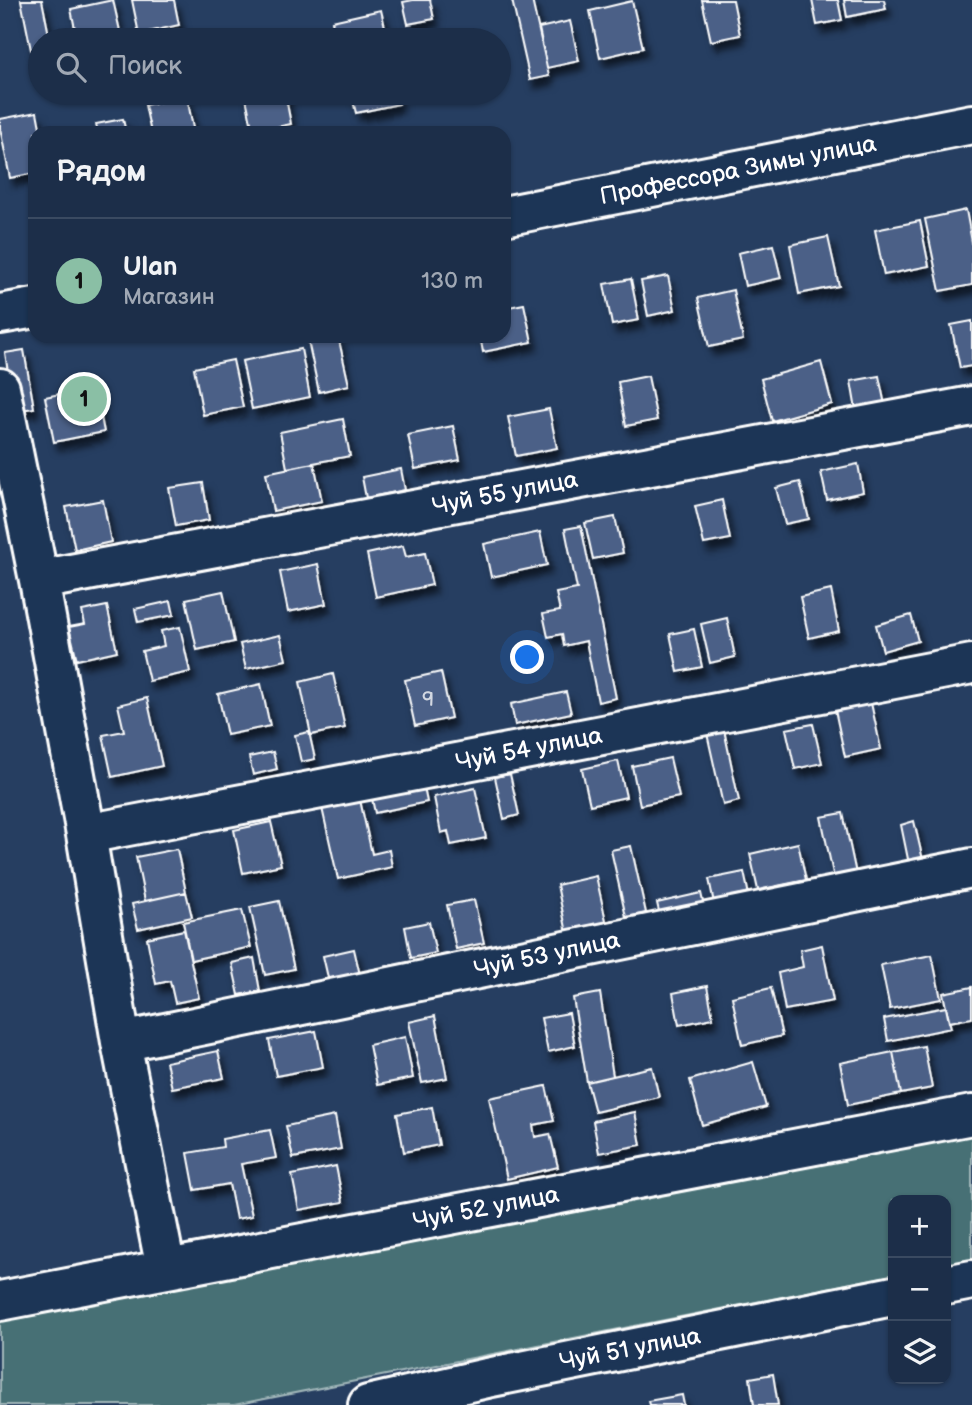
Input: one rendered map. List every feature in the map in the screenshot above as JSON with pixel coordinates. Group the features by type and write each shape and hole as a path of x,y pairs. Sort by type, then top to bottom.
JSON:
{"street":[{"name":"Профессора Зимы улица","path":"511,215 972,124"},
{"path":"0,314 28,308"},
{"path":"0,388 39,580 121,1042 166,1269"},
{"name":"Чуй 55 улица","path":"39,580 972,406"},
{"name":"Чуй 54 улица","path":"86,834 972,664"},
{"name":"Чуй 53 улица","path":"121,1042 972,868"},
{"name":"Чуй 52 улица","path":"0,1301 972,1115"},
{"path":"951,1284 972,1280"},
{"name":"Чуй 51 улица","path":"368,1405 487,1378 888,1297"}],"green space":[{"path":"972,1129 972,1260 951,1264 951,1195 888,1195 888,1276 234,1405 0,1405 0,1320"}],"building":[{"path":"21,0 42,0 48,28 28,28 28,35"},
{"path":"113,0 119,28 75,28 71,9"},
{"path":"132,0 174,0 179,25 138,28"},
{"path":"430,0 434,19 408,24 403,2"},
{"path":"512,0 532,0 549,76 530,80"},
{"path":"702,0 733,0 740,35 711,41"},
{"path":"812,0 838,0 842,20 817,25"},
{"path":"844,0 884,0 886,9 847,17"},
{"path":"632,1 643,48 600,58 590,11"},
{"path":"381,10 385,28 333,28 332,21"},
{"path":"570,21 579,61 547,68 539,28"},
{"path":"145,105 189,105 193,126 150,126"},
{"path":"247,105 287,105 291,124 252,126"},
{"path":"354,105 394,105 356,113"},
{"path":"37,112 40,126 28,126 28,174 10,178 0,119"},
{"path":"123,119 124,126 96,126"},
{"path":"966,210 972,242 972,285 940,291 925,219"},
{"path":"920,221 929,266 884,275 875,230"},
{"path":"828,237 839,286 799,294 790,245"},
{"path":"773,245 781,278 745,286 738,253"},
{"path":"668,276 675,310 648,316 641,281"},
{"path":"631,279 639,320 612,325 604,284"},
{"path":"733,290 743,340 709,347 698,298"},
{"path":"524,304 532,342 483,352 481,343 511,343 511,307"},
{"path":"972,321 972,366 960,368 951,325"},
{"path":"308,343 340,343 349,385 319,392"},
{"path":"301,349 310,397 252,409 242,361"},
{"path":"24,350 34,408 14,411 5,353"},
{"path":"233,360 243,407 203,415 194,368"},
{"path":"821,362 832,404 772,421 761,379"},
{"path":"648,376 657,420 626,426 618,382"},
{"path":"879,376 885,405 856,410 851,381"},
{"path":"95,387 104,432 54,442 45,397"},
{"path":"549,409 557,448 516,456 508,417"},
{"path":"343,419 350,456 287,468 280,432"},
{"path":"453,426 460,460 415,469 408,435"},
{"path":"314,463 322,501 273,511 266,473"},
{"path":"858,464 863,492 827,500 821,472"},
{"path":"401,469 405,490 366,498 362,477"},
{"path":"800,482 809,519 785,524 776,488"},
{"path":"203,483 209,520 176,526 169,488"},
{"path":"103,500 111,542 75,550 66,507"},
{"path":"722,500 730,539 704,544 695,506"},
{"path":"615,517 623,553 593,559 585,523"},
{"path":"581,526 616,698 598,702 586,641 564,646 562,634 548,637 543,614 560,611 556,593 577,589 565,529"},
{"path":"540,532 547,565 491,577 484,544"},
{"path":"403,546 406,557 425,553 432,585 376,597 367,554"},
{"path":"318,564 326,604 288,612 280,572"},
{"path":"831,590 839,631 809,638 800,597"},
{"path":"223,591 234,642 197,650 186,599"},
{"path":"171,601 174,615 138,622 135,609"},
{"path":"107,606 117,651 77,660 69,627 85,624 82,611"},
{"path":"911,615 918,641 883,651 876,625"},
{"path":"727,618 735,657 710,663 701,624"},
{"path":"180,627 190,672 149,681 142,651 164,646 161,631"},
{"path":"694,629 702,667 678,672 670,634"},
{"path":"280,635 286,660 246,669 240,644"},
{"path":"441,672 451,718 415,726 405,680"},
{"path":"333,674 345,728 311,735 300,682"},
{"path":"261,684 270,726 227,735 218,694"},
{"path":"566,692 571,713 515,725 511,704"},
{"path":"147,698 162,766 112,777 103,735 124,731 118,705"},
{"path":"871,703 881,749 845,757 835,710"},
{"path":"813,724 822,763 795,769 786,729"},
{"path":"723,725 739,801 723,805 706,729"},
{"path":"309,732 315,759 301,762 295,735"},
{"path":"273,752 277,769 253,775 249,757"},
{"path":"670,758 679,797 640,805 632,766"},
{"path":"618,761 626,797 590,805 582,769"},
{"path":"510,774 519,815 504,819 495,777"},
{"path":"423,783 427,802 375,813 371,794"},
{"path":"475,788 486,838 451,845 448,831 441,833 434,797"},
{"path":"358,791 372,854 389,850 392,867 338,879 320,799"},
{"path":"843,813 858,883 836,888 821,817"},
{"path":"914,821 923,860 909,864 901,825"},
{"path":"271,822 281,865 243,873 234,830"},
{"path":"798,843 806,880 758,890 750,854"},
{"path":"631,846 646,913 626,917 611,850"},
{"path":"177,849 186,892 145,901 136,857"},
{"path":"744,872 750,900 715,908 709,879"},
{"path":"596,876 607,925 567,933 557,885"},
{"path":"186,892 192,917 138,929 132,904"},
{"path":"701,893 705,911 661,920 657,903"},
{"path":"474,900 484,943 456,949 447,905"},
{"path":"279,901 294,969 265,975 250,907"},
{"path":"242,910 251,947 191,960 183,922"},
{"path":"429,922 436,953 411,958 405,927"},
{"path":"184,930 199,998 175,1003 170,981 156,984 147,938"},
{"path":"822,945 833,1001 785,1010 778,973 803,967 800,950"},
{"path":"354,949 360,975 329,982 323,956"},
{"path":"932,955 941,999 890,1009 881,965"},
{"path":"254,958 260,991 239,995 232,963"},
{"path":"707,986 713,1018 679,1025 673,993"},
{"path":"972,987 972,1018 949,1022 943,993"},
{"path":"771,988 782,1036 742,1045 732,997"},
{"path":"600,993 613,1076 587,1082 573,998"},
{"path":"946,1007 951,1028 888,1041 884,1019"},
{"path":"569,1013 575,1046 548,1052 541,1018"},
{"path":"435,1016 447,1078 422,1083 409,1022"},
{"path":"316,1031 323,1067 276,1076 269,1040"},
{"path":"405,1037 413,1078 377,1085 369,1045"},
{"path":"924,1046 932,1088 901,1094 893,1052"},
{"path":"218,1051 224,1078 172,1088 166,1062"},
{"path":"893,1052 901,1094 848,1105 840,1063"},
{"path":"753,1062 766,1107 702,1125 690,1080"},
{"path":"652,1067 659,1097 595,1112 587,1082"},
{"path":"546,1086 554,1121 533,1125 535,1137 550,1134 558,1167 507,1179 489,1098"},
{"path":"432,1107 439,1145 404,1152 397,1114"},
{"path":"635,1112 641,1145 599,1153 593,1121"},
{"path":"335,1116 341,1149 293,1158 286,1126"},
{"path":"270,1130 276,1158 241,1164 252,1216 236,1219 229,1184 195,1190 188,1153 223,1147 222,1139"},
{"path":"336,1166 343,1202 299,1210 292,1175"},
{"path":"773,1374 778,1405 754,1405 750,1378"},
{"path":"682,1395 684,1405 649,1405 648,1401"}],"place":[{"name":"Ulan","path":"84,399"}]}
